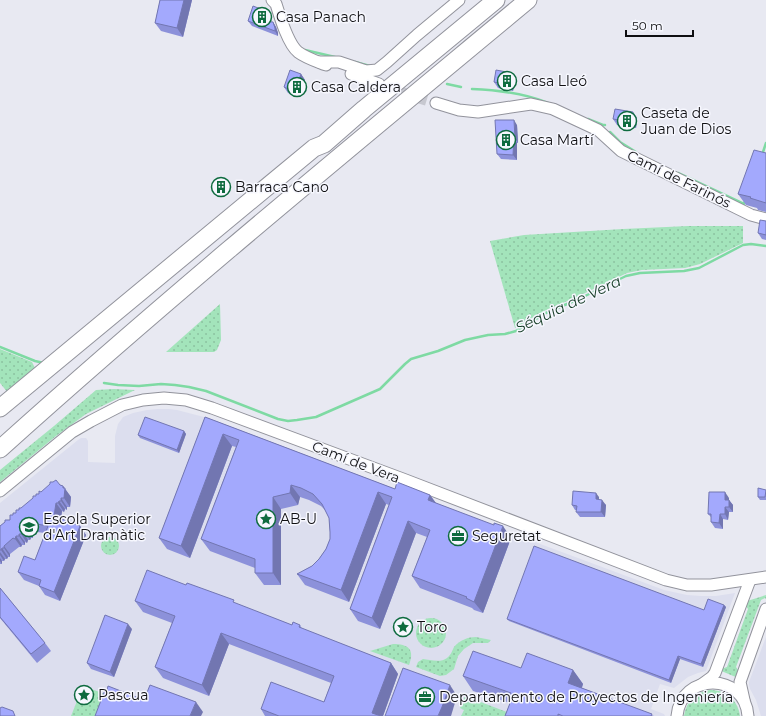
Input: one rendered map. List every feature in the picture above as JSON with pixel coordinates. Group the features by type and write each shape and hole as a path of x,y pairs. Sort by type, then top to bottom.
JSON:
{"highway":[{"path":"0,408 314,148 324,144 496,0"},
{"path":"0,442 76,380 265,218 528,0"},
{"path":"0,421 321,154 324,144"},
{"path":"0,449 76,380"}],"street":[{"path":"272,0 276,4 291,43 303,56 379,84"},
{"path":"319,62 339,62 366,72 377,70 459,0"},
{"name":"Camí de Farinós","path":"436,103 459,110 478,112 531,104 553,109 598,130 621,151 751,215 766,219"},
{"name":"Camí de Vera","path":"0,492 72,432 122,405 157,398 186,400 256,424 666,580 687,585 711,585 760,579"},
{"path":"55,445 54,453 56,458"},
{"name":"Camí de Vera","path":"677,716 684,697 691,690 712,677 715,673 743,598 760,579"},
{"path":"729,582 738,586 742,591 743,598"},
{"path":"748,711 740,682 766,609"},
{"path":"701,684 711,682 721,683 730,687 738,693 748,711"}],"shaded area":[{"path":"158,409 177,410 204,417 664,590 687,595 701,596 716,596 735,593 706,671 688,677 674,688 660,684 651,709 664,714 665,716 0,716 0,503 81,438 86,438 88,441 88,462 115,463 115,436 118,424 123,417 133,413"},
{"path":"766,637 766,716 761,716 756,700 750,689 749,682"}],"green space":[{"path":"688,226 743,226 743,243 700,264 685,268 642,270 627,273 544,311 515,328 490,241 524,235"},
{"path":"220,304 221,340 217,350 214,352 166,352"},
{"path":"0,349 32,362 36,370 8,393 0,383"},
{"path":"96,390 135,390 86,414 56,436 0,482 0,470"},
{"path":"110,537 116,540 119,546 116,552 110,555 104,552 101,546 104,540"},
{"path":"766,595 766,599 761,600 736,667 740,673 738,678 719,670 721,665 724,668 727,667 748,609 744,602"},
{"path":"431,618 441,623 446,633 441,643 431,648 421,643 416,633 421,623"},
{"path":"476,637 491,640 488,643 473,643 464,649 458,656 454,669 446,675 440,676 416,667 418,662 423,659 435,661 445,660 450,656 454,647 459,642 467,638"},
{"path":"393,644 403,645 409,648 411,651 411,660 409,665 370,651"},
{"path":"83,686 105,694 96,716 71,716"},
{"path":"716,690 730,697 737,705 740,716 684,716 687,706 692,698 700,693"},
{"path":"465,696 512,714 511,716 461,716 464,710 460,708"}],"building":[{"path":"160,0 184,0 177,28 155,23"},
{"path":"253,6 266,11 262,21 273,22 275,31 248,21"},
{"path":"290,70 301,74 294,92 284,87"},
{"path":"496,70 512,73 509,85 494,82"},
{"path":"615,109 633,112 632,122 613,119"},
{"path":"495,120 514,120 515,138 513,155 497,154"},
{"path":"754,150 766,153 766,203 738,194"},
{"path":"214,181 225,181 225,188 214,188"},
{"path":"760,220 766,221 766,235 758,233"},
{"path":"145,417 184,431 177,450 138,435"},
{"path":"205,417 395,489 397,482 430,495 428,500 494,525 494,523 503,526 474,602 466,598 467,597 412,576 430,530 408,521 372,618 350,609 392,497 378,492 341,590 297,574 312,566 319,559 326,549 330,539 329,518 322,504 313,494 301,488 291,485 290,493 273,497 273,573 255,573 255,559 201,539 239,440 223,434 181,546 159,538"},
{"path":"56,480 63,486 63,488 65,488 64,498 61,498 61,501 56,503 54,516 80,526 54,592 39,586 41,580 18,572 24,556 35,560 48,526 31,523 30,526 27,526 27,529 19,534 19,536 16,536 15,539 13,538 4,546 4,548 0,550 0,526 5,522 5,520 10,520 10,515 16,513 16,510 19,510 19,508 33,498 33,496 39,494 39,491 41,492 50,484 50,482"},
{"path":"758,488 766,490 765,497 758,497"},
{"path":"573,491 596,493 596,499 602,500 601,512 576,512 577,506 572,505"},
{"path":"709,492 725,492 725,500 729,500 729,507 725,507 725,514 720,514 719,523 711,522 711,514 708,514"},
{"path":"534,546 704,610 708,599 724,605 701,664 678,656 669,680 507,619"},
{"path":"147,570 186,585 187,583 234,600 233,602 292,625 293,622 300,625 299,627 391,663 372,713 381,716 279,716 261,709 271,682 324,702 334,676 221,633 202,685 155,667 175,616 135,601"},
{"path":"0,588 45,643 31,654 0,617"},
{"path":"105,615 128,624 110,672 87,663"},
{"path":"473,651 521,668 527,653 573,670 568,683 652,714 651,716 563,716 558,714 558,716 505,716 512,698 509,697 511,693 463,676"},
{"path":"403,668 450,685 438,716 385,716"},
{"path":"150,685 196,702 190,716 95,716 108,686 144,700"},
{"path":"2,707 13,711 15,716 0,716 0,708"}],"waterway":[{"path":"305,50 335,57"},
{"path":"355,62 370,66"},
{"path":"447,84 461,87"},
{"path":"472,89 510,93 530,97 548,103"},
{"path":"588,119 605,125"},
{"path":"610,132 620,142 636,152"},
{"path":"762,155 766,143"},
{"path":"678,173 744,204 745,201"},
{"name":"Séquia de Vera","path":"104,383 139,386 161,384 189,387 206,391 278,419 288,421 316,417 380,389 411,359 438,351 465,340 516,331 546,313 626,276 640,273 684,271 699,268 743,245 751,244 766,246"},
{"name":"Séquia de Vera","path":"0,347 44,363"}],"tunnel":[{"path":"385,86 436,103"}],"place":[{"name":"Casa Panach","path":"262,17"},
{"name":"Casa Lleó","path":"507,81"},
{"name":"Casa Caldera","path":"297,87"},
{"name":"Caseta de Juan de Dios","path":"627,121"},
{"name":"Casa Martí","path":"506,140"},
{"name":"Barraca Cano","path":"221,187"},
{"name":"AB-U","path":"266,519"},
{"name":"Escola Superior d'Art Dramàtic","path":"29,527"},
{"name":"Seguretat","path":"458,536"},
{"name":"Toro","path":"403,627"},
{"name":"Pascua","path":"84,695"},
{"name":"Departamento de Proyectos de Ingeniería","path":"425,697"}]}
